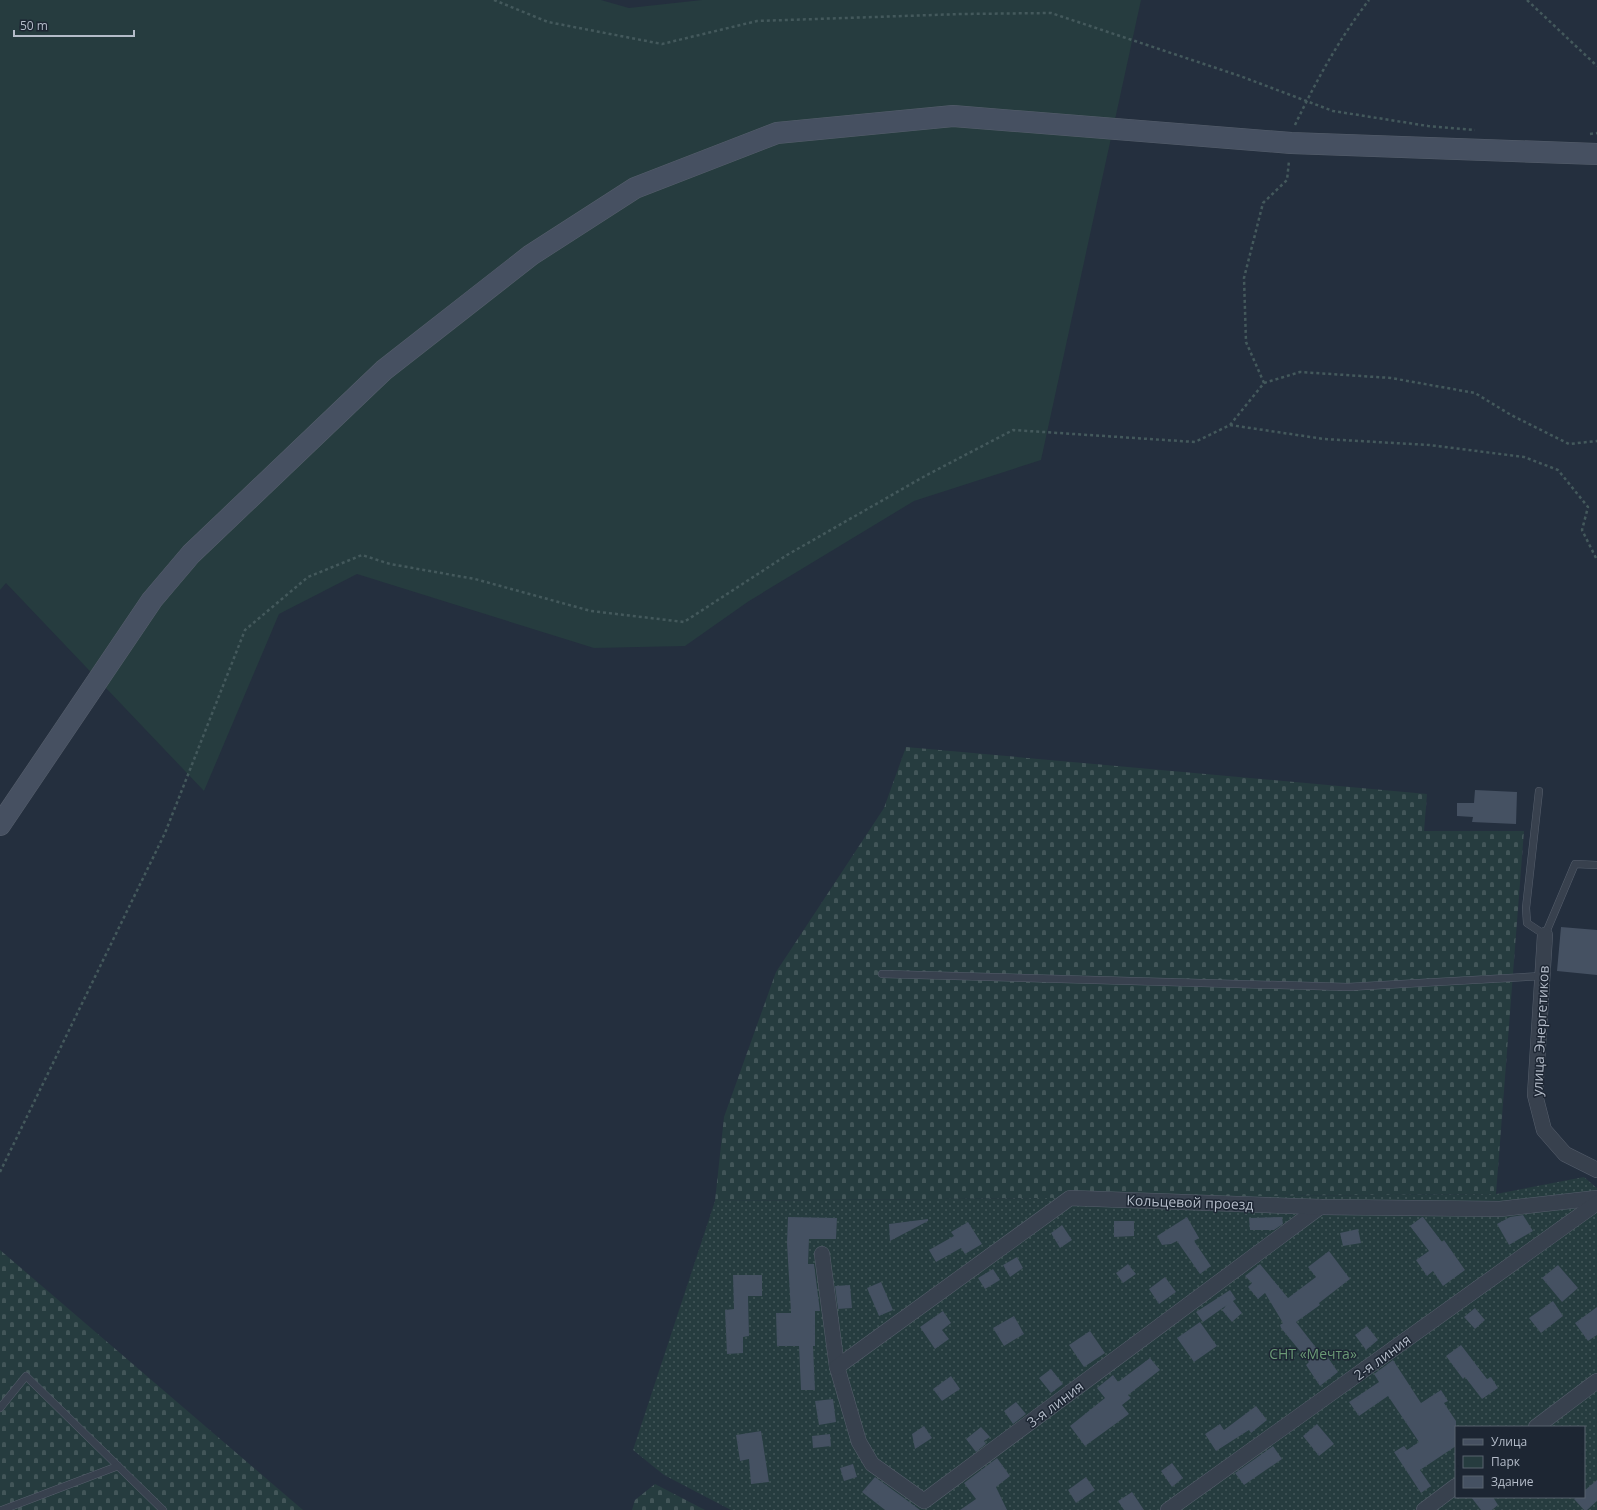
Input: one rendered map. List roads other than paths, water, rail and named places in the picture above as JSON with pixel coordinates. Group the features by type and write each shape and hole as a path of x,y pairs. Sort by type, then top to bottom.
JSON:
{"street":[{"path":"0,825 152,600 191,554 384,370 531,255 635,188 777,133 953,116 1291,143 1597,154"},
{"name":"улица Энергетиков","path":"1545,935 1535,1095 1544,1130 1565,1154 1597,1170"},
{"name":"Кольцевой проезд","path":"837,1367 1070,1198 1320,1207 1500,1209 1597,1198"},
{"name":"2-я линия","path":"1168,1510 1597,1203"},
{"name":"3-я линия","path":"822,1254 837,1367 858,1442 872,1464 929,1505 1320,1207"},
{"path":"1537,1426 1597,1381"},
{"path":"1424,1510 1455,1487"}],"lane":[{"path":"1538,791 1526,908 1528,923 1545,935 1575,864 1597,865"},
{"path":"882,974 1348,987 1542,976"},
{"path":"0,1408 26,1376 163,1510"},
{"path":"2,1510 118,1466"}],"park label":[{"name":"СНТ «Мечта»","path":"1313,1353"}]}
